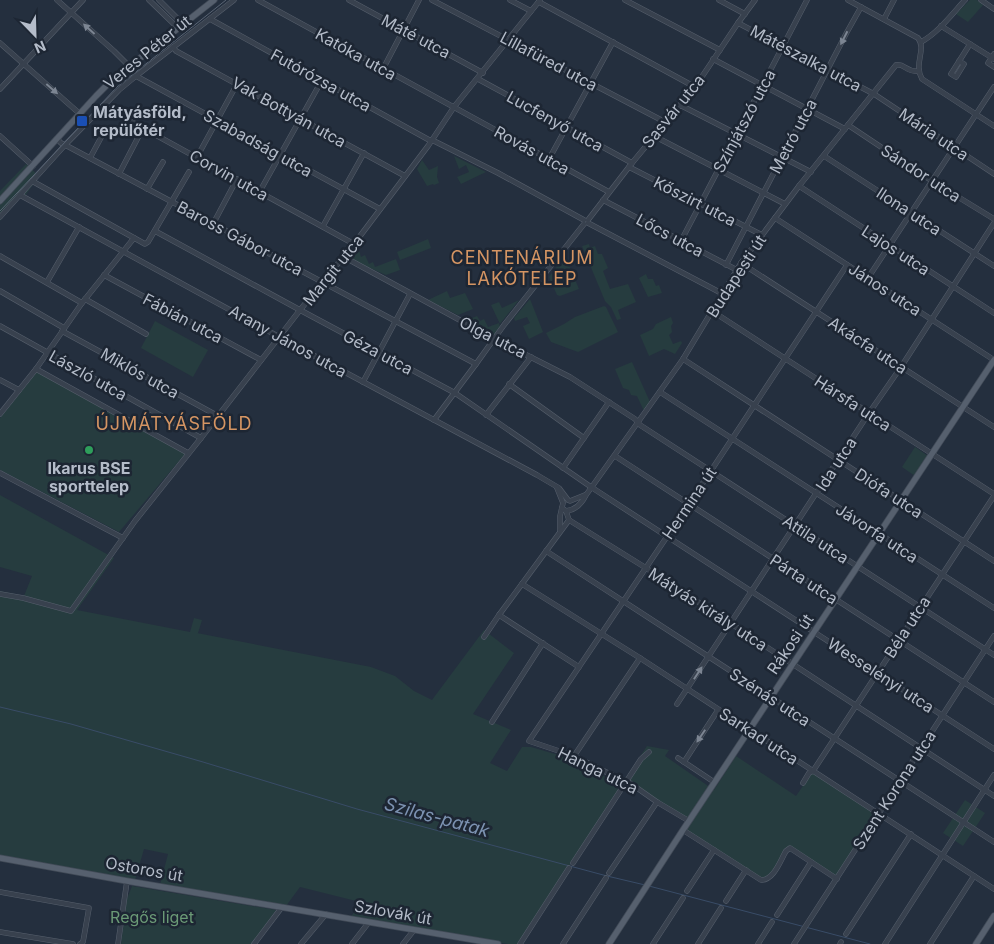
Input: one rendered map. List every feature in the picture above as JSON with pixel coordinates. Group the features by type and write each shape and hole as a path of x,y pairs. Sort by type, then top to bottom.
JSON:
{"main road":[{"name":"Veres Péter út","path":"0,201 111,81 214,0"},
{"name":"Rákosi út","path":"609,944 646,885 994,360"},
{"name":"Ostoros út","path":"0,858 283,907"},
{"name":"Szlovák út","path":"283,907 466,941 498,944"},
{"path":"976,944 994,916"}],"street":[{"path":"57,0 129,66"},
{"path":"0,89 83,0"},
{"path":"149,0 180,26"},
{"path":"158,0 180,26"},
{"name":"Veres Péter út","path":"0,218 65,145 103,106 136,76 234,0"},
{"name":"Katóka utca","path":"258,0 454,107"},
{"name":"Máté utca","path":"349,0 483,73"},
{"path":"383,69 419,0"},
{"name":"Lillafüred utca","path":"432,0 666,122"},
{"path":"510,0 531,11"},
{"path":"625,0 720,50"},
{"path":"719,0 745,14"},
{"name":"Sasvár utca","path":"434,420 504,325 630,165 695,87 738,23 756,0"},
{"name":"Színjátszó utca","path":"681,241 807,0"},
{"path":"848,0 917,37 921,42 919,71 923,80 994,126"},
{"path":"884,19 894,0"},
{"path":"921,42 941,26 965,0"},
{"path":"981,0 994,9"},
{"path":"539,1 695,87"},
{"name":"Margit utca","path":"0,594 71,611 123,538 188,453 279,336 344,257 432,140 454,107 539,1"},
{"name":"Metró utca","path":"726,265 861,7"},
{"name":"Futórózsa utca","path":"210,19 432,140 498,173 723,294"},
{"name":"Mátészalka utca","path":"738,23 874,94"},
{"path":"941,26 993,57 988,63 994,67"},
{"path":"549,159 613,42"},
{"path":"0,43 80,114"},
{"path":"959,61 970,44"},
{"name":"Vak Bottyán utca","path":"173,47 405,176"},
{"name":"Sándor utca","path":"713,60 807,109 847,127 994,219"},
{"name":"Budapesti út","path":"567,507 580,506 683,359 741,263 799,186 896,65 901,65 912,72 919,71"},
{"name":"Szabadság utca","path":"136,76 380,209"},
{"name":"Lucfenyő utca","path":"478,79 566,127 630,165"},
{"path":"260,191 322,80"},
{"path":"197,157 237,84"},
{"path":"868,278 994,87"},
{"name":"Mária utca","path":"874,94 994,174"},
{"path":"680,105 811,172"},
{"name":"Corvin utca","path":"103,106 354,244"},
{"name":"Rovás utca","path":"454,107 609,192"},
{"path":"119,174 143,128"},
{"path":"90,158 104,132"},
{"path":"0,136 33,166"},
{"path":"654,136 785,204"},
{"name":"Baross Gábor utca","path":"57,139 119,174 476,364"},
{"path":"323,226 364,153"},
{"name":"Ilona utca","path":"824,156 994,266"},
{"path":"147,189 162,162"},
{"name":"Kőszirt utca","path":"630,165 700,204 762,235"},
{"path":"32,181 145,244 155,231 189,172"},
{"path":"213,224 237,179"},
{"name":"Lajos utca","path":"799,186 994,313"},
{"name":"Arany János utca","path":"20,195 556,486 567,507"},
{"name":"Lőcs utca","path":"603,200 737,270"},
{"name":"János utca","path":"775,218 994,360"},
{"name":"Ida utca","path":"677,704 994,224"},
{"path":"46,282 78,227"},
{"name":"Géza utca","path":"155,231 454,393 592,487"},
{"path":"0,414 48,353 84,301 134,238"},
{"path":"0,256 146,334"},
{"name":"Olga utca","path":"344,257 489,336 570,377 638,422"},
{"name":"Akácfa utca","path":"741,263 994,427"},
{"name":"Hermina út","path":"529,741 602,635 847,264"},
{"name":"Fábián utca","path":"104,276 261,360"},
{"name":"Miklós utca","path":"0,291 63,329 218,416"},
{"path":"363,382 410,294"},
{"name":"Hársfa utca","path":"712,312 994,495"},
{"name":"László utca","path":"0,326 201,438"},
{"path":"486,415 531,357"},
{"name":"Diófa utca","path":"683,359 994,561"},
{"path":"36,369 188,453"},
{"path":"0,380 19,390"},
{"path":"509,384 584,438"},
{"name":"Jávorfa utca","path":"660,392 994,608"},
{"path":"563,468 609,402"},
{"name":"Attila utca","path":"638,422 640,426 994,656"},
{"name":"Párta utca","path":"614,456 994,702"},
{"path":"0,473 123,538"},
{"name":"Wesselényi utca","path":"592,487 994,749"},
{"path":"560,532 560,516 567,507 586,495"},
{"name":"Béla utca","path":"803,783 809,773 813,771 994,495"},
{"path":"484,637 560,532 571,521 567,507"},
{"name":"Mátyás király utca","path":"571,521 994,796"},
{"name":"Szénás utca","path":"546,551 994,842"},
{"name":"Sarkad utca","path":"522,584 640,658 994,889"},
{"path":"499,615 579,667"},
{"name":"Szent Korona utca","path":"794,944 994,636"},
{"path":"492,722 543,643"},
{"path":"574,756 640,658"},
{"path":"684,762 718,710"},
{"name":"Hanga utca","path":"529,741 574,756 627,781 689,821"},
{"path":"573,863 641,758 649,752"},
{"path":"678,758 714,782"},
{"path":"885,944 994,775"},
{"path":"563,944 657,802"},
{"path":"683,830 761,880 768,879 771,876 789,849 792,849 837,879"},
{"path":"846,934 911,834"},
{"path":"687,892 714,850"},
{"path":"776,915 811,862"},
{"path":"520,944 569,868"},
{"path":"726,901 746,870"},
{"path":"930,944 974,876"},
{"path":"118,944 127,880"},
{"path":"0,892 89,908 82,943"},
{"path":"653,944 683,898"},
{"path":"254,944 283,907"},
{"path":"698,944 721,908"},
{"path":"301,944 326,914"},
{"path":"352,944 369,922"},
{"path":"758,944 772,922"},
{"path":"403,944 414,930"},
{"path":"0,932 73,944"}],"green space":[{"path":"970,0 977,0 983,5 968,22 956,14"},
{"path":"454,156 486,172 461,184 457,177 469,172 466,165 459,169"},
{"path":"422,160 429,170 438,166 437,177 439,183 427,186 417,169"},
{"path":"26,164 39,176 25,196 20,197 0,221 0,191"},
{"path":"428,239 431,248 400,260 397,252"},
{"path":"589,244 590,248 595,246 598,254 602,254 608,268 603,271 610,289 628,284 636,302 618,310 621,319 617,320 611,307 605,301 582,246"},
{"path":"358,247 361,257 365,255 369,264 373,262 375,267 396,259 400,270 386,275 351,260"},
{"path":"565,256 579,289 560,296 557,295 549,277"},
{"path":"646,274 648,279 653,279 656,286 659,285 662,293 648,297 639,278"},
{"path":"447,291 450,298 465,293 473,309 458,315 428,300"},
{"path":"530,299 543,332 529,339 523,326 530,323 527,317 515,321 514,318"},
{"path":"519,300 500,324 491,305 499,302 502,308"},
{"path":"604,306 618,332 578,352 551,342 546,333 575,317"},
{"path":"477,316 480,321 484,319 488,327 499,323 500,327 493,336 465,321"},
{"path":"671,317 673,323 671,326 672,332 669,335 673,344 681,341 682,343 675,354 664,349 649,356 640,335"},
{"path":"155,321 208,350 193,377 141,348"},
{"path":"632,362 650,402 644,411 637,396 631,395 629,390 623,388 615,369"},
{"name":"Ikarus BSE sporttelep","path":"36,373 185,454 119,532 0,470 0,418"},
{"path":"915,447 928,456 915,476 902,467"},
{"path":"0,495 114,558 77,610 190,632 194,618 202,620 197,633 371,667 395,676 414,691 432,700 484,630 514,653 473,714 511,730 490,763 507,771 522,747 531,747 572,759 621,785 519,944 508,944 351,917 360,902 300,887 286,906 160,885 168,854 144,849 135,880 0,856 0,591 24,596 32,576 0,567"},
{"path":"647,746 669,750 665,756 714,790 736,756 796,796 813,771 879,814 837,879 790,848 771,876 764,880 685,832 691,823 625,779"},
{"path":"965,800 985,813 963,846 943,833"},
{"name":"Regős liget","path":"132,886 276,910 252,944 121,944 127,899"}],"waterway":[{"name":"Szilas-patak","path":"0,707 71,724 357,809 645,885"},
{"name":"Szilas-patak","path":"649,886 870,944"}],"tram line":[{"path":"0,211 117,87 226,0"}],"place":[{"name":"Mátyásföld, repülőtér","path":"82,121"},
{"name":"Ikarus BSE sporttelep","path":"89,450"}],"district":[{"name":"CENTENÁRIUM LAKÓTELEP","path":"522,267"},
{"name":"ÚJMÁTYÁSFÖLD","path":"174,423"}]}
